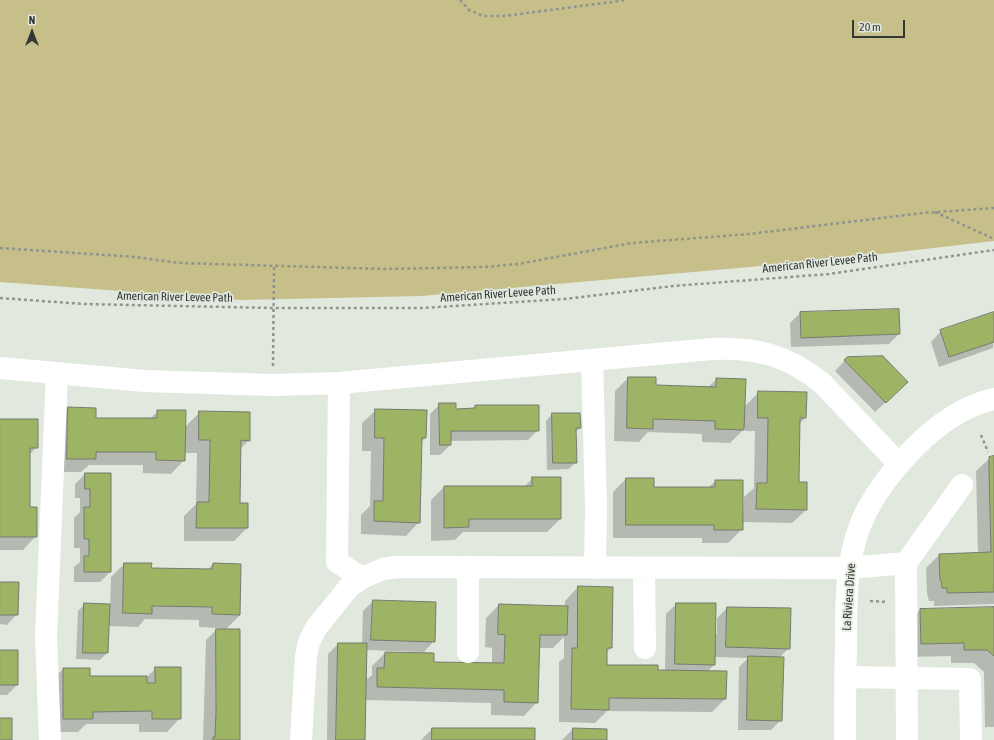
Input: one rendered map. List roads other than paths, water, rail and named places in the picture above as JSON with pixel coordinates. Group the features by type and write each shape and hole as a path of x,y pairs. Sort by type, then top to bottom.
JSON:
{"street":[{"path":"0,368 144,381 273,385 340,383 712,349 740,348 766,352 784,358 808,372 822,383 898,463"},
{"path":"592,360 596,506 595,568"},
{"path":"50,740 46,637 57,374"},
{"path":"340,383 337,562 362,578"},
{"name":"La Riviera Drive","path":"845,740 846,598 849,568 855,540 865,513 879,488 898,463 936,426 961,411 994,399"},
{"path":"907,740 906,562 962,485"},
{"path":"301,740 306,656 309,642 316,628 350,586 362,578 383,569 397,567 849,568 906,562"},
{"path":"468,567 468,652"},
{"path":"644,568 645,648"},
{"path":"845,677 970,679 971,740"}]}
